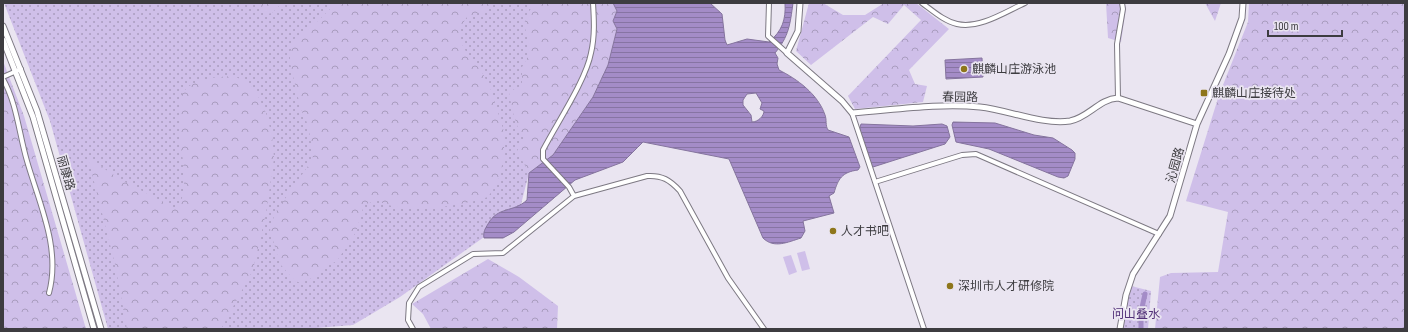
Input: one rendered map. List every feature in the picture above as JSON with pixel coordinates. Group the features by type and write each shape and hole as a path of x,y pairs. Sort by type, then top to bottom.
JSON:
{"street":[{"path":"574,196 569,186 543,159 543,150 585,71 591,53 594,26 593,3"},
{"path":"769,3 768,36 842,101 852,113 924,329"},
{"path":"787,53 798,31 800,3"},
{"path":"922,3 939,16 958,24 980,23 1025,3"},
{"path":"1122,3 1123,9 1117,44 1118,98 1197,124"},
{"name":"沁园路","path":"1120,329 1126,295 1133,274 1170,216 1197,124 1229,54 1242,18 1243,3"},
{"name":"丽康路","path":"3,26 35,124 94,329"},
{"name":"丽康路","path":"3,40 39,117 101,329"},
{"path":"18,70 3,78 12,98 27,160 48,234 52,273 49,293"},
{"name":"春园路","path":"852,113 951,106 980,107 1053,121 1070,121 1077,119 1107,99 1118,98"},
{"path":"875,182 962,155 976,154 1159,234"},
{"path":"413,329 408,320 409,303 419,287 473,254 503,252 574,196 641,177 658,176 672,182 680,191 728,278 764,329"}],"green space":[{"path":"4,3 587,3 529,173 519,212 400,297 353,325 304,329 108,329 50,121"},
{"path":"260,3 282,3 272,13 267,14"},
{"path":"333,3 492,3 484,11 467,17 459,29 460,40 465,50 482,72 491,90 505,135 503,161 498,182 488,197 462,204 432,208 401,208 388,205 377,200 364,205 356,232 337,261 321,269 312,278 301,283 295,281 280,264 270,230 275,213 313,159 310,134 301,110 290,63 290,54 293,40 319,20 330,9"},
{"path":"534,3 613,3 617,11 613,21 617,29 608,65 593,97 553,155 529,173 517,151 523,142 523,136 520,132 512,109 509,92 522,85 522,67 529,55 529,41 524,25 526,17"},
{"path":"809,3 823,3 843,15 865,15 884,3 916,3 949,29 909,70 915,84 927,86 923,102 855,109 848,96 921,20 904,5 888,24 873,17 811,65 796,51"},
{"path":"1106,3 1124,3 1126,8 1121,42 1108,38"},
{"path":"1205,3 1221,3 1215,21"},
{"path":"1249,3 1405,3 1405,329 1155,329 1160,277 1171,273 1218,272 1228,212 1186,201 1219,95 1248,22"},
{"path":"3,61 24,116 86,329 3,329"},
{"path":"233,76 248,82 258,96 266,113 272,136 274,158 266,213 253,270 221,329 127,329 115,264 88,158 123,181 173,207 179,207 183,196 184,184 179,124 181,97 190,86 196,82 211,78"},
{"path":"805,251 810,269 802,271 797,253"},
{"path":"791,255 797,272 789,275 783,257"},
{"path":"488,259 519,277 558,306 557,329 431,329 423,314 412,304"},
{"name":"问山叠水","path":"1127,285 1151,291 1148,329 1119,329"}],"shaded area":[{"path":"613,3 710,3 722,14 727,45 747,39 769,42 777,34 782,25 785,15 785,3 793,3 786,36 775,53 778,58 777,64 779,70 800,83 817,100 826,117 828,130 849,137 860,167 858,170 844,174 839,180 834,193 829,196 834,213 803,221 805,231 801,238 781,244 772,243 763,238 729,159 643,142 623,162 575,180 514,232 503,238 484,238 484,231 496,214 516,207 527,200 529,173 553,155 593,97 608,65 617,29 613,21 617,11","holes":["756,93 762,103 760,109 764,111 763,115 758,120 752,122 751,115 743,105 743,100 747,94"]},
{"name":"麒麟山庄游泳池","path":"982,58 983,77 946,79 945,60"},
{"path":"953,122 995,123 1034,135 1053,138 1072,150 1075,153 1075,159 1068,176 1064,178 1058,177 989,149 956,142 952,125"},
{"path":"861,124 913,126 942,124 947,126 950,137 945,144 873,167 862,146 860,134"}],"waterway":[{"path":"1141,329 1141,312 1145,294"}],"place":[{"name":"麒麟山庄游泳池","path":"964,69"},
{"name":"麒麟山庄接待处","path":"1204,93"},
{"name":"人才书吧","path":"833,231"},
{"name":"深圳市人才研修院","path":"950,286"}]}
